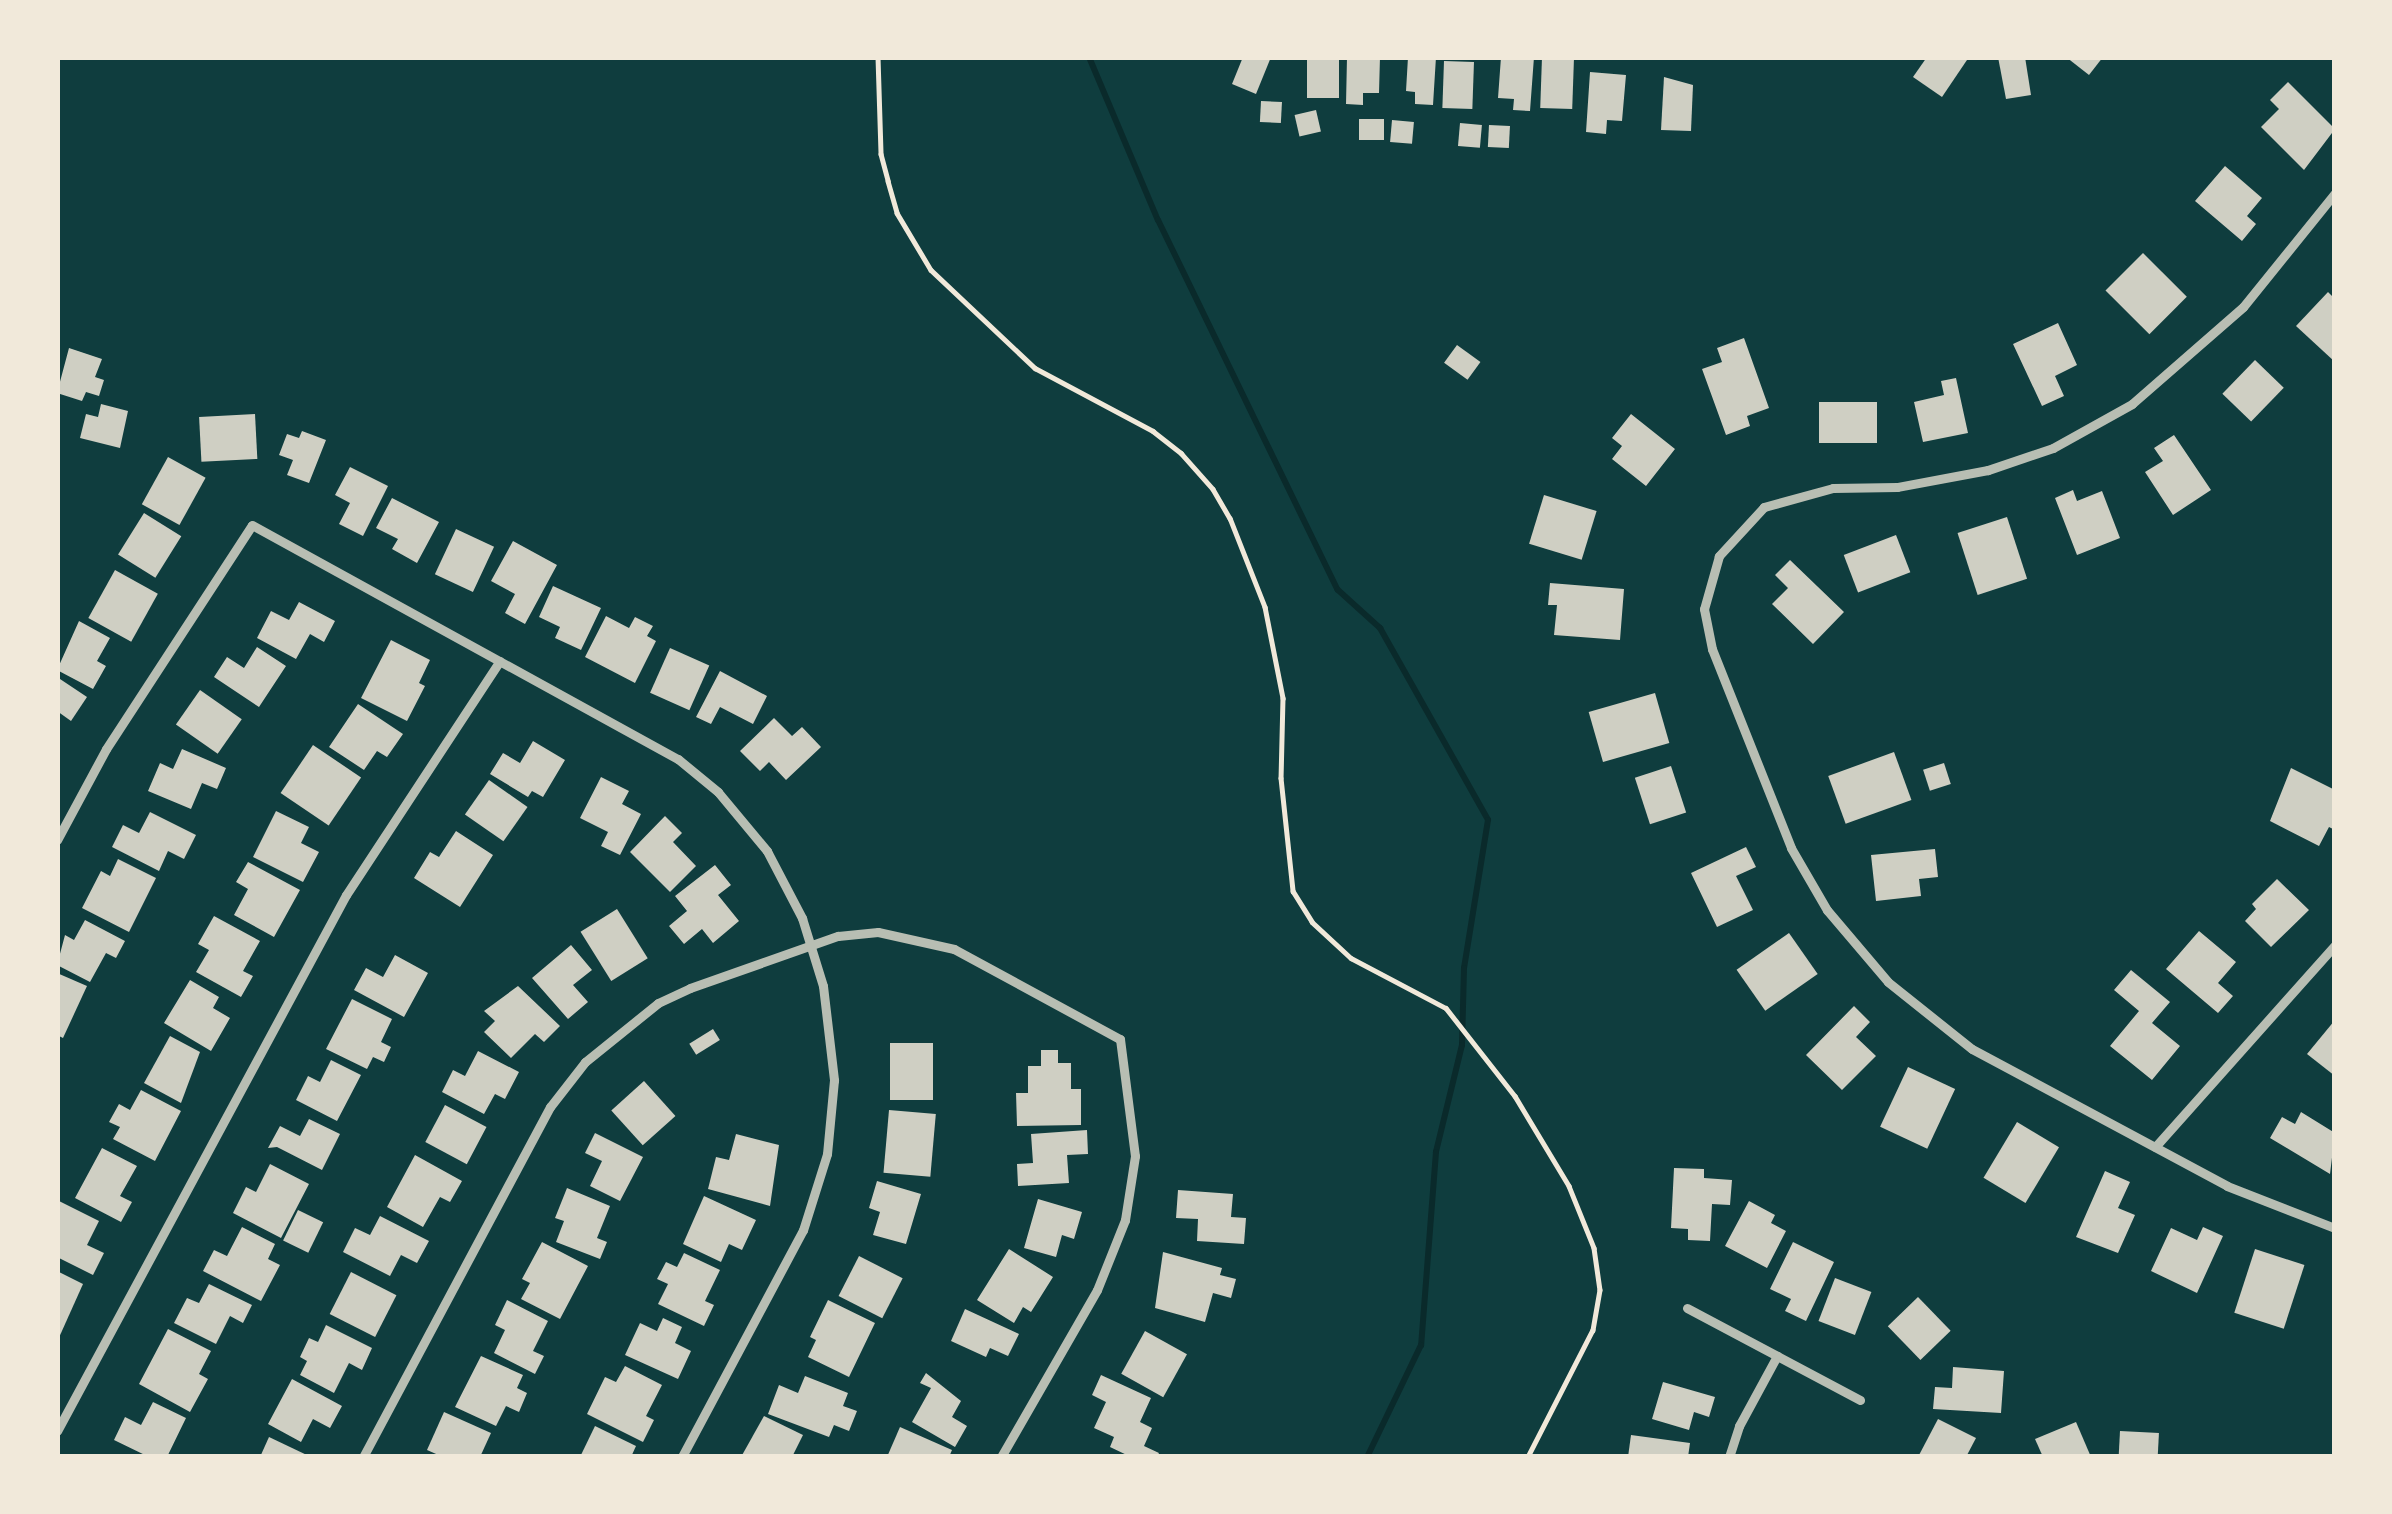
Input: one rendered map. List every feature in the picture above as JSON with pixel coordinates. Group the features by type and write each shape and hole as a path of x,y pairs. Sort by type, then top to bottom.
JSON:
{"street":[{"path":"2335,193 2243,307 2132,404 2084,434 2023,460 1953,479 1785,497 1764,506 1719,556 1705,596 1712,649 1790,848 1827,910 1888,982 1950,1034 2155,1147 2281,1211 2335,1228"},
{"path":"57,840 106,749 252,525 678,759 718,792 778,867 811,945 832,1035 834,1080 817,1192 803,1230 682,1457"},
{"path":"57,1431 346,896 500,661"},
{"path":"363,1457 550,1107 586,1062 658,1003 811,945 878,932 935,942 1120,1039 1136,1156 1125,1220 1097,1290 1001,1457"},
{"path":"2155,1147 2335,944"},
{"path":"1687,1308 1860,1400"},
{"path":"1729,1457 1738,1426 1778,1356"}],"path":[{"path":"878,57 884,168 897,213 932,270 1035,368 1153,431 1181,453 1214,489 1230,518 1264,608 1283,698 1282,778 1293,891 1312,922 1351,958 1446,1008 1515,1096 1570,1186 1594,1248 1600,1290 1593,1330 1528,1457"}],"building":[{"path":"1243,57 1271,57 1256,94 1232,84"},
{"path":"1307,57 1339,57 1339,98 1307,98"},
{"path":"1347,57 1380,57 1379,93 1363,93 1363,105 1346,104"},
{"path":"1408,57 1436,57 1433,105 1415,104 1415,92 1406,91"},
{"path":"1501,57 1534,57 1530,111 1513,110 1514,99 1498,98"},
{"path":"1542,57 1574,58 1572,109 1540,108"},
{"path":"1927,57 1969,57 1942,97 1913,77"},
{"path":"1998,57 2025,57 2031,95 2006,99"},
{"path":"2066,57 2103,57 2089,75"},
{"path":"1444,61 1474,62 1472,109 1442,108"},
{"path":"1590,72 1626,75 1622,121 1607,120 1606,134 1586,132"},
{"path":"1664,77 1693,85 1691,131 1661,130"},
{"path":"2288,82 2335,129 2304,170 2261,127 2279,109 2270,100"},
{"path":"1261,101 1282,102 1281,123 1260,122"},
{"path":"1316,110 1321,131 1300,136 1295,115"},
{"path":"1359,119 1384,119 1384,140 1359,140"},
{"path":"1392,120 1414,122 1412,144 1390,142"},
{"path":"1460,123 1482,125 1480,148 1458,146"},
{"path":"1489,125 1510,126 1509,148 1488,147"},
{"path":"2225,166 2262,198 2247,216 2256,224 2242,241 2195,201"},
{"path":"2143,253 2187,297 2149,334 2106,290"},
{"path":"2328,292 2335,299 2335,362 2296,326"},
{"path":"2058,323 2077,365 2055,376 2064,396 2042,406 2013,344"},
{"path":"1744,338 1769,408 1747,416 1750,426 1726,435 1702,369 1722,362 1717,348"},
{"path":"1457,345 1480,362 1468,380 1444,363"},
{"path":"69,348 102,359 95,377 104,380 99,396 86,392 82,401 57,393"},
{"path":"2255,360 2284,388 2251,422 2222,394"},
{"path":"1956,378 1968,433 1923,442 1914,402 1944,395 1941,381"},
{"path":"1819,402 1877,402 1877,443 1819,443"},
{"path":"101,404 128,411 120,448 80,438 86,414 98,417"},
{"path":"255,414 257,459 201,462 199,417"},
{"path":"1631,414 1675,449 1646,486 1612,459 1622,446 1612,438"},
{"path":"302,431 326,440 309,483 287,475 293,460 279,455 287,434 299,438"},
{"path":"2174,435 2211,490 2173,515 2145,472 2163,461 2154,448"},
{"path":"168,457 206,478 179,525 142,504"},
{"path":"350,467 388,486 363,536 339,524 350,503 335,495"},
{"path":"2073,490 2077,501 2102,491 2120,538 2077,555 2055,498"},
{"path":"1544,495 1597,511 1582,560 1529,544"},
{"path":"392,498 439,522 417,563 392,549 398,539 376,528"},
{"path":"144,513 181,536 155,578 118,555"},
{"path":"2007,517 2027,579 1978,595 1958,533"},
{"path":"456,529 494,547 473,592 435,574"},
{"path":"1896,535 1910,572 1858,592 1844,555"},
{"path":"513,541 557,565 525,624 505,613 515,594 491,581"},
{"path":"1790,560 1844,612 1813,644 1772,604 1788,588 1775,575"},
{"path":"115,570 158,594 131,642 88,618"},
{"path":"1550,583 1624,589 1620,640 1554,635 1557,605 1548,605"},
{"path":"553,586 601,608 581,650 555,638 560,627 539,617"},
{"path":"299,602 335,621 324,642 310,634 296,659 257,638 271,611 289,620"},
{"path":"606,616 629,628 635,617 653,626 647,636 656,641 635,683 585,657"},
{"path":"79,621 110,638 97,661 106,666 93,689 57,670"},
{"path":"391,640 430,660 419,683 425,686 407,721 361,698"},
{"path":"257,647 286,666 259,707 214,677 227,657 244,668"},
{"path":"670,648 709,665 689,710 650,693"},
{"path":"720,671 767,696 753,724 720,707 711,724 696,717"},
{"path":"57,677 87,697 71,721 57,711"},
{"path":"200,690 242,719 218,754 176,724"},
{"path":"1655,693 1669,743 1603,762 1589,712"},
{"path":"358,704 403,734 387,757 377,751 364,770 329,747"},
{"path":"774,718 792,736 802,727 821,747 786,780 769,762 760,771 740,751"},
{"path":"533,741 565,760 543,797 532,791 528,797 490,774 503,753 520,763"},
{"path":"313,745 361,777 329,826 281,793"},
{"path":"182,749 226,768 217,789 202,783 191,809 148,791 160,763 173,769"},
{"path":"1894,752 1911,800 1846,824 1828,776"},
{"path":"1944,763 1951,784 1930,791 1923,770"},
{"path":"1671,766 1686,813 1650,824 1635,778"},
{"path":"2291,768 2335,790 2335,830 2329,827 2319,846 2270,821"},
{"path":"601,777 629,791 622,804 641,814 620,855 601,846 608,832 580,818"},
{"path":"489,780 528,807 503,841 465,814"},
{"path":"276,811 309,827 301,843 319,852 303,882 253,857"},
{"path":"150,812 196,835 184,859 168,851 159,871 112,847 123,825 139,833"},
{"path":"665,816 682,833 673,842 696,866 670,892 630,852"},
{"path":"456,831 493,855 460,907 414,878 430,852 439,857"},
{"path":"1746,847 1756,867 1736,876 1753,910 1717,927 1691,873"},
{"path":"1935,849 1938,877 1919,879 1921,896 1876,901 1871,855"},
{"path":"118,859 156,878 129,932 82,908 101,871 110,876"},
{"path":"248,862 300,890 274,937 234,915 248,889 236,882"},
{"path":"715,865 731,885 718,895 739,921 713,943 702,929 684,944 669,926 687,911 675,896"},
{"path":"2277,879 2309,910 2271,947 2245,921 2256,909 2252,904"},
{"path":"617,909 648,958 611,981 581,932"},
{"path":"214,916 260,941 243,971 253,976 241,997 196,972 209,950 198,944"},
{"path":"85,920 125,941 116,958 106,953 90,982 57,965 65,935 74,940"},
{"path":"2199,931 2236,962 2218,983 2233,996 2218,1013 2166,969"},
{"path":"1789,933 1818,974 1765,1011 1737,970"},
{"path":"571,945 592,970 573,985 588,1002 568,1019 532,978"},
{"path":"395,955 428,973 404,1017 354,990 366,968 383,977"},
{"path":"2131,970 2170,1002 2152,1023 2180,1046 2152,1080 2110,1046 2139,1011 2114,990"},
{"path":"57,973 87,986 63,1038 57,1035"},
{"path":"190,980 219,997 213,1008 230,1018 211,1051 164,1023"},
{"path":"518,986 560,1026 544,1042 535,1034 511,1058 484,1032 495,1021 484,1011"},
{"path":"352,999 392,1019 381,1042 391,1047 384,1062 373,1057 367,1069 326,1049"},
{"path":"1854,1006 1870,1022 1856,1037 1876,1056 1842,1090 1806,1055"},
{"path":"2335,1020 2335,1076 2307,1054"},
{"path":"713,1029 720,1040 696,1055 689,1044"},
{"path":"170,1036 200,1052 181,1103 144,1083"},
{"path":"890,1043 933,1043 933,1100 890,1100"},
{"path":"1041,1050 1058,1050 1058,1063 1071,1063 1071,1089 1081,1089 1081,1125 1017,1126 1016,1093 1028,1093 1028,1066 1041,1066"},
{"path":"478,1051 519,1072 505,1099 495,1094 484,1114 442,1092 453,1070 465,1076"},
{"path":"331,1060 361,1075 337,1121 296,1100 308,1076 320,1082"},
{"path":"1908,1067 1955,1089 1927,1149 1880,1127"},
{"path":"644,1081 675,1116 643,1145 611,1110"},
{"path":"141,1090 181,1111 155,1161 113,1139 120,1127 109,1122 119,1104 130,1110"},
{"path":"445,1105 486,1127 467,1164 425,1142"},
{"path":"889,1110 936,1114 930,1177 884,1173"},
{"path":"2301,1112 2335,1133 2330,1174 2270,1138 2282,1117 2295,1124"},
{"path":"309,1119 340,1134 322,1170 277,1147 268,1148 280,1126 300,1136"},
{"path":"2017,1122 2059,1147 2026,1203 1984,1178"},
{"path":"1087,1130 1088,1154 1067,1155 1069,1183 1018,1186 1017,1164 1033,1163 1031,1134"},
{"path":"595,1133 643,1157 620,1201 590,1186 602,1161 585,1153"},
{"path":"736,1134 779,1145 770,1206 708,1189 716,1157 729,1160"},
{"path":"102,1148 137,1166 120,1196 132,1202 121,1222 75,1198"},
{"path":"415,1155 462,1181 450,1202 440,1197 423,1227 387,1207"},
{"path":"270,1164 309,1184 281,1238 233,1213 246,1187 256,1192"},
{"path":"1674,1168 1704,1169 1704,1178 1732,1180 1730,1205 1712,1204 1710,1241 1688,1240 1688,1229 1671,1228"},
{"path":"2105,1171 2130,1182 2118,1208 2135,1215 2118,1253 2076,1237"},
{"path":"877,1181 921,1194 906,1244 873,1235 880,1212 869,1208"},
{"path":"567,1188 610,1206 597,1238 607,1242 600,1259 556,1242 564,1221 555,1218"},
{"path":"1178,1190 1233,1194 1231,1217 1246,1218 1244,1244 1197,1241 1198,1219 1176,1218"},
{"path":"704,1196 756,1220 742,1250 729,1244 721,1262 683,1244"},
{"path":"1038,1199 1082,1212 1074,1239 1062,1235 1056,1257 1024,1248"},
{"path":"57,1200 99,1221 87,1245 104,1253 93,1275 57,1257"},
{"path":"1749,1201 1775,1215 1771,1223 1786,1231 1767,1268 1725,1246"},
{"path":"298,1210 323,1222 308,1253 283,1241"},
{"path":"380,1216 429,1241 417,1263 401,1255 390,1276 343,1252 355,1228 370,1235"},
{"path":"242,1227 275,1244 268,1259 280,1265 261,1301 203,1271 214,1250 227,1256"},
{"path":"2203,1227 2223,1236 2197,1293 2151,1271 2171,1228 2197,1240"},
{"path":"542,1242 588,1266 560,1319 521,1299 530,1283 522,1279"},
{"path":"1793,1242 1834,1262 1806,1321 1785,1311 1791,1299 1770,1289"},
{"path":"1009,1249 1053,1277 1031,1312 1023,1307 1014,1323 977,1300"},
{"path":"2255,1249 2304,1265 2284,1329 2234,1313"},
{"path":"1163,1252 1222,1268 1220,1275 1236,1279 1231,1298 1213,1293 1205,1322 1155,1308"},
{"path":"684,1253 720,1270 705,1301 714,1305 704,1326 658,1304 668,1284 657,1279 666,1262 677,1267"},
{"path":"859,1256 903,1278 882,1318 839,1296"},
{"path":"57,1271 83,1284 57,1342"},
{"path":"351,1272 396,1295 375,1337 330,1314"},
{"path":"1835,1278 1871,1292 1855,1335 1819,1321"},
{"path":"209,1284 252,1305 243,1323 230,1316 216,1344 174,1323 187,1298 199,1303"},
{"path":"1918,1297 1951,1331 1920,1360 1888,1326"},
{"path":"507,1300 548,1321 533,1351 544,1356 535,1374 494,1353 505,1330 495,1325"},
{"path":"828,1300 875,1323 849,1377 808,1357 816,1340 810,1337"},
{"path":"965,1309 1019,1334 1008,1356 990,1348 986,1357 951,1341"},
{"path":"663,1318 682,1327 675,1343 691,1351 678,1379 625,1355 640,1323 657,1331"},
{"path":"326,1325 372,1348 362,1370 349,1363 334,1393 300,1375 307,1361 300,1357 309,1338 318,1342"},
{"path":"168,1329 211,1351 199,1374 208,1379 190,1412 139,1384"},
{"path":"1145,1331 1187,1354 1163,1397 1121,1374"},
{"path":"481,1356 523,1375 517,1388 527,1393 519,1412 506,1406 496,1426 455,1407"},
{"path":"625,1366 662,1385 646,1416 654,1420 643,1442 587,1414 605,1377 616,1382"},
{"path":"1953,1367 2004,1371 2001,1413 1933,1409 1935,1387 1952,1388"},
{"path":"926,1373 961,1401 952,1417 967,1426 955,1447 912,1422 931,1388 920,1383"},
{"path":"1101,1375 1151,1398 1140,1422 1152,1428 1144,1446 1159,1453 1157,1457 1131,1457 1110,1447 1114,1437 1094,1428 1106,1402 1092,1395"},
{"path":"805,1376 848,1393 843,1406 857,1411 849,1431 834,1425 829,1437 768,1414 779,1385 798,1393"},
{"path":"292,1379 342,1406 330,1428 313,1419 301,1442 268,1424"},
{"path":"1663,1382 1715,1397 1709,1417 1694,1412 1689,1430 1652,1419"},
{"path":"153,1402 186,1418 167,1457 149,1457 114,1440 125,1417 141,1425"},
{"path":"444,1412 491,1433 480,1457 443,1457 427,1450"},
{"path":"764,1416 803,1435 792,1457 741,1457"},
{"path":"1938,1419 1976,1438 1966,1457 1918,1457"},
{"path":"2076,1422 2091,1457 2043,1457 2035,1439"},
{"path":"595,1426 636,1446 631,1457 580,1457"},
{"path":"900,1427 952,1450 949,1457 887,1457"},
{"path":"2120,1431 2159,1433 2158,1457 2119,1457"},
{"path":"1631,1435 1690,1443 1688,1457 1628,1457"},
{"path":"269,1437 311,1457 260,1457"}],"waterway":[{"path":"1089,57 1158,220 1338,590 1380,628 1488,820 1464,968 1462,1045 1436,1152 1421,1345 1367,1457"}]}
